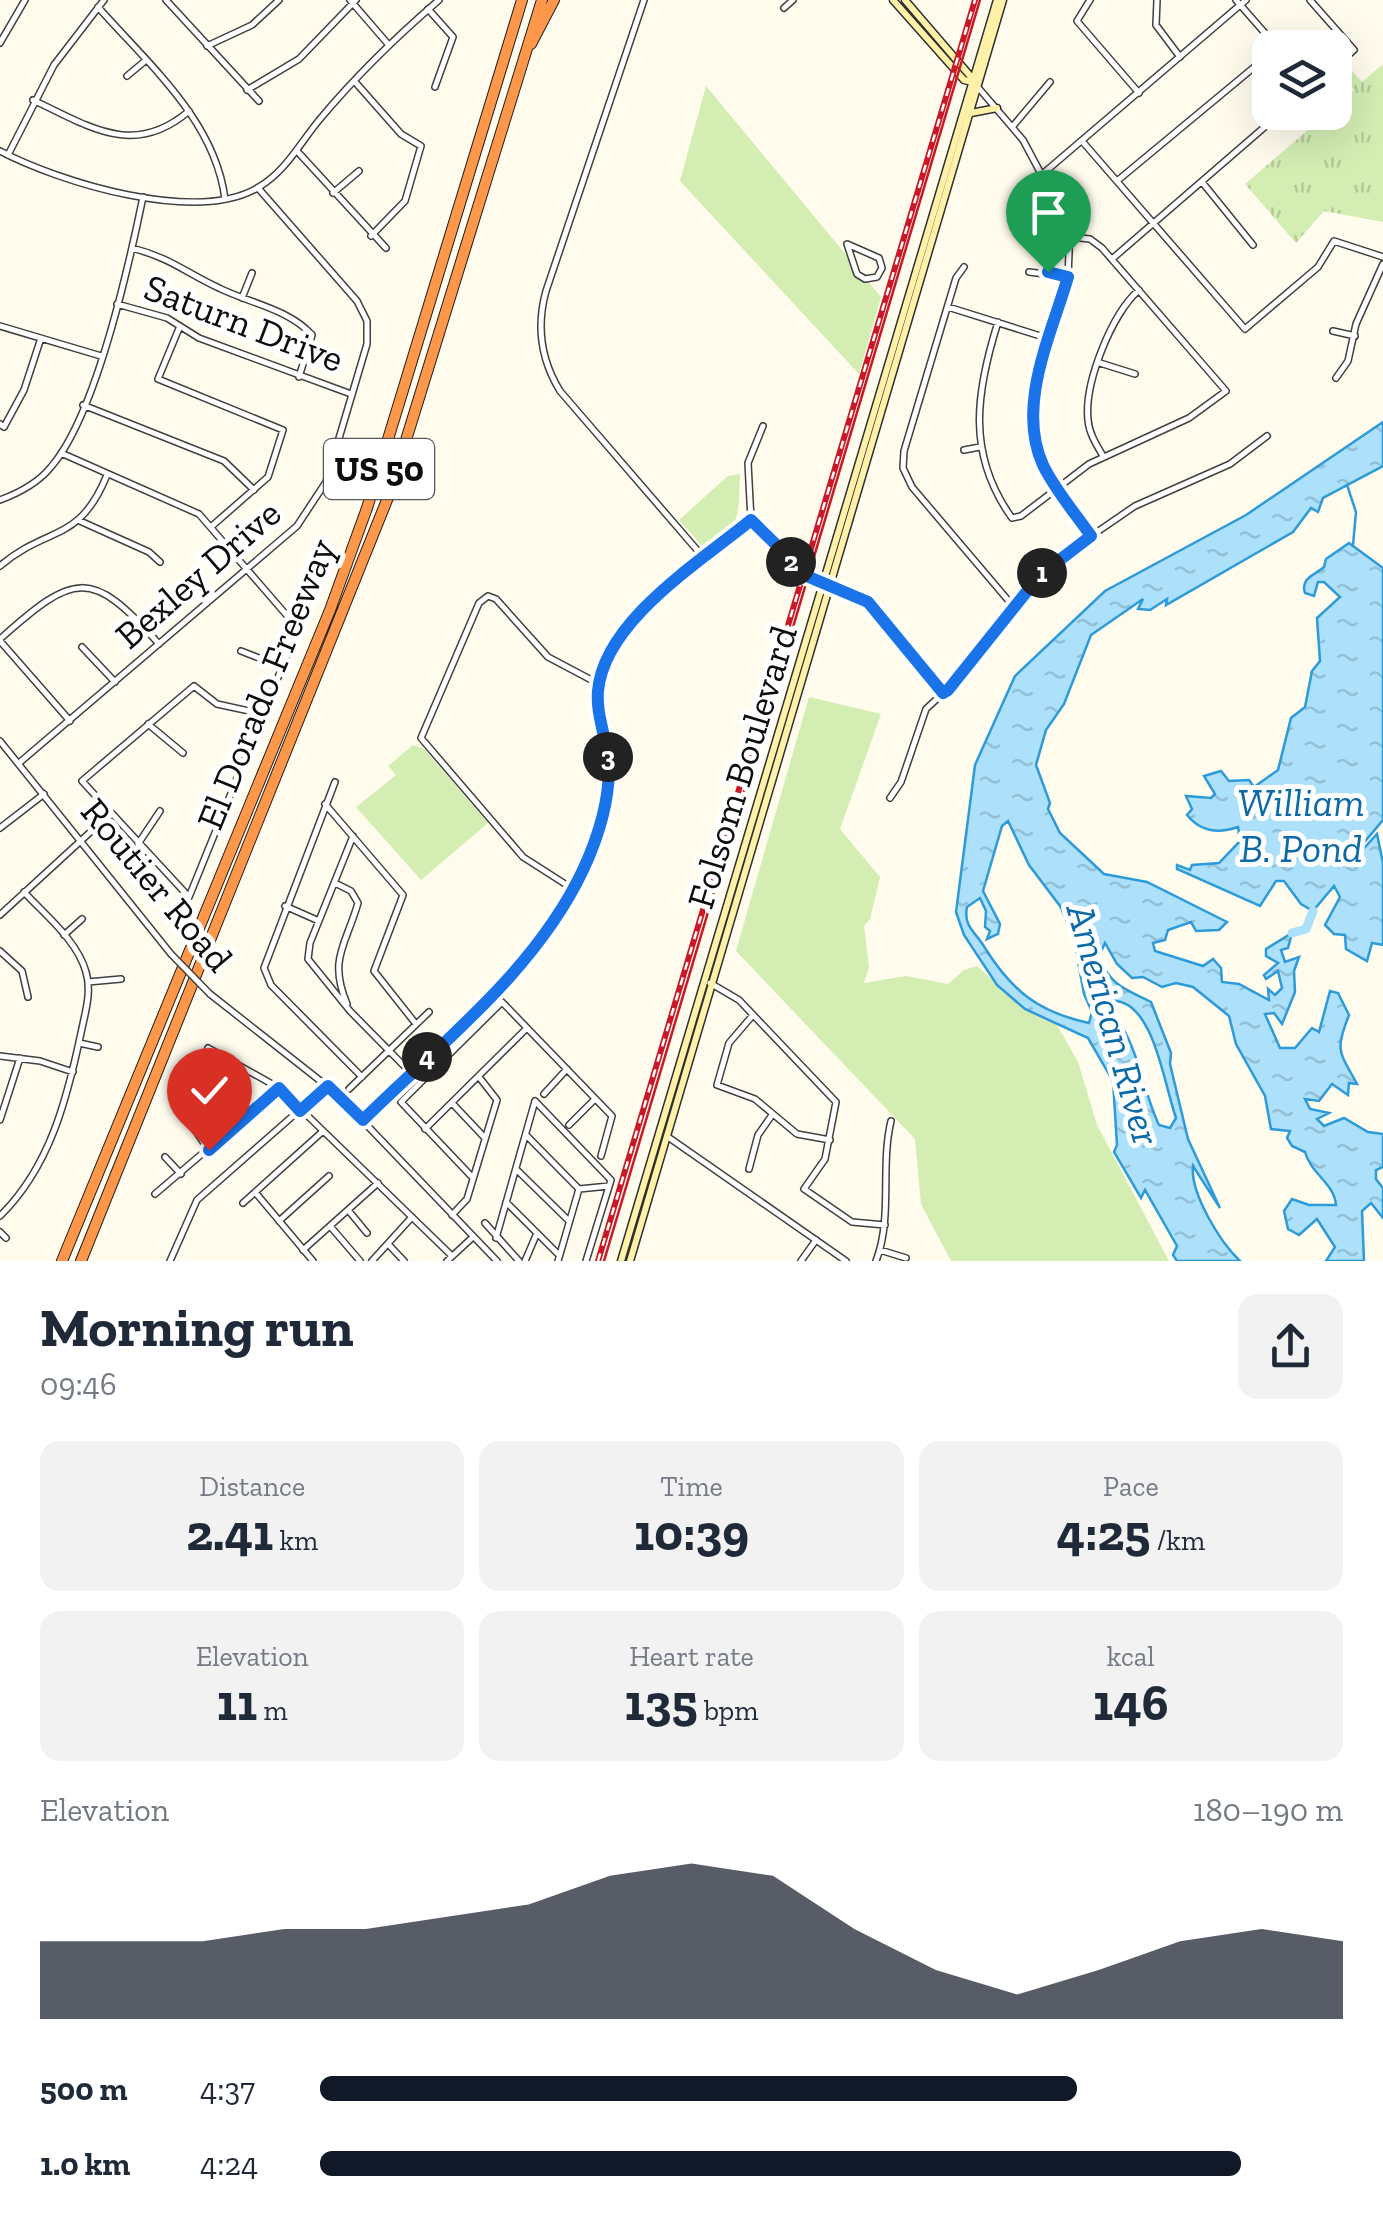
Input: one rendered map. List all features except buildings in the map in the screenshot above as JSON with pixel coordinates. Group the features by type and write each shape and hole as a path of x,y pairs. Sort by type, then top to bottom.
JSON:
{"highway":[{"name":"El Dorado Freeway","path":"62,1261 330,610 367,508 522,0"},
{"name":"El Dorado Freeway","path":"81,1261 390,495 542,0"},
{"path":"527,49 540,32 554,0"}],"main road":[{"path":"893,0 960,77 972,82"},
{"path":"906,0 959,58 972,82"},
{"name":"Folsom Boulevard","path":"627,1261 781,758 864,453 980,54 1000,0"},
{"name":"Folsom Boulevard","path":"710,983 806,646 860,494 980,88 1000,0"},
{"path":"959,58 972,60 980,54"},
{"path":"970,114 980,108 997,108"},
{"path":"860,494 864,453"},
{"path":"804,680 806,646"},
{"path":"781,758 784,720"},
{"name":"Folsom Boulevard","path":"627,1261 630,1231 664,1135"}],"street":[{"path":"0,43 24,0"},
{"path":"8,155 33,100 104,0"},
{"path":"166,0 259,101"},
{"path":"172,7 180,0"},
{"path":"206,47 252,25 279,0"},
{"path":"0,151 73,182 143,197 224,199 258,188 297,151 322,116 388,44 439,0"},
{"path":"644,0 546,292 540,338 547,366 560,392 704,559"},
{"path":"784,8 793,0"},
{"path":"1090,0 1077,21 1139,92"},
{"path":"1157,0 1159,32 1180,57"},
{"path":"1310,0 1336,30"},
{"path":"247,90 299,58 353,1 388,44"},
{"path":"1039,177 1241,2 1264,30"},
{"path":"98,7 189,112 215,155 224,199"},
{"path":"428,9 453,37 436,87"},
{"path":"127,76 145,61"},
{"path":"1117,181 1252,69"},
{"path":"972,82 1013,126 1039,177 1059,202 1071,237 1068,277 1036,390 1033,422 1038,453 1091,536"},
{"path":"1013,126 1050,82"},
{"path":"356,83 402,134 421,146 405,201 371,236"},
{"path":"33,100 102,131 137,137 160,132 189,112"},
{"path":"1112,259 1261,130"},
{"path":"1081,140 1246,329 1318,266 1334,241 1383,261 1356,324 1348,361 1336,378"},
{"path":"297,151 386,248"},
{"path":"333,192 359,170"},
{"path":"1202,182 1253,245"},
{"name":"Bexley Drive","path":"19,763 248,569 316,503 368,338 366,316 258,188"},
{"path":"0,500 34,483 61,453 102,356 143,197"},
{"path":"1046,210 1059,202"},
{"path":"998,322 978,393 980,447 991,482 1012,518 1021,516 1103,456 1188,418 1226,390 1093,240 1071,237"},
{"path":"847,244 868,253 879,258 882,268 868,280 858,274 847,244"},
{"path":"132,248 172,259 242,298 294,320 312,335 299,378"},
{"path":"964,267 947,307 904,451 903,468 912,487 1014,606"},
{"path":"1028,272 1068,277"},
{"path":"242,298 252,273"},
{"path":"1103,456 1092,438 1088,415 1117,311 1139,290"},
{"name":"Saturn Drive","path":"117,304 180,326 299,378 352,394"},
{"path":"947,307 1050,339"},
{"path":"0,326 102,356"},
{"path":"180,326 158,379 283,430 274,468 212,526"},
{"path":"1333,332 1355,336"},
{"path":"0,424 4,427 19,402 40,338"},
{"path":"1100,363 1135,374"},
{"path":"83,405 224,461 254,490"},
{"path":"762,426 748,463 751,520 798,568 868,602 943,693"},
{"path":"890,798 901,782 921,718 1049,565 1135,506 1230,464 1267,436"},
{"path":"964,450 980,447"},
{"path":"61,453 188,508 212,526 295,624 282,667 263,714 189,896 82,781 194,686 218,705 263,714"},
{"path":"0,566 80,520 94,505 107,475"},
{"path":"80,520 149,552 160,562"},
{"path":"363,1120 537,947 573,890 592,849 608,784 599,684 606,658 628,625 751,520"},
{"path":"70,721 0,640 48,596 79,588 101,591 120,601 159,644"},
{"path":"573,890 523,856 421,738 479,603 488,596 496,599 548,658 599,684"},
{"path":"82,647 115,682"},
{"path":"241,651 282,667"},
{"path":"148,724 183,753"},
{"name":"Routier Road","path":"0,742 84,840 171,954 210,994 328,1086 496,1261"},
{"path":"335,782 265,958 268,980 362,1077"},
{"path":"0,828 44,794"},
{"path":"326,804 403,895 374,971 416,1024"},
{"path":"138,844 160,811"},
{"path":"0,915 110,814"},
{"path":"353,836 308,960 350,1012 410,1073"},
{"path":"335,882 350,890 358,904 337,959 337,981 350,1012"},
{"path":"0,1216 44,1157 73,1072 88,982 82,960 24,892"},
{"path":"284,906 319,921"},
{"path":"64,935 82,920"},
{"path":"0,952 22,971 28,997"},
{"path":"88,982 121,979"},
{"path":"710,983 733,995 836,1102 825,1159 804,1189 852,1222 885,1225"},
{"path":"473,1178 402,1106 403,1098 502,1002 613,1119 601,1156"},
{"path":"349,1089 429,1012"},
{"path":"753,1015 729,1043 717,1085 749,1095 797,1134 830,1140"},
{"path":"426,1129 527,1028"},
{"path":"79,1043 98,1047"},
{"path":"208,1048 279,1088 450,1259 473,1237"},
{"path":"0,1056 73,1072"},
{"path":"0,1120 20,1058"},
{"path":"209,1150 195,1130 225,1058"},
{"path":"544,1094 567,1069"},
{"path":"452,1215 467,1200 497,1097 479,1076"},
{"path":"170,1261 197,1200 328,1086"},
{"path":"155,1194 279,1088"},
{"path":"569,1124 595,1098"},
{"path":"488,1252 497,1239 536,1101 610,1180 586,1261"},
{"path":"452,1103 485,1138"},
{"path":"749,1169 758,1135 772,1114"},
{"path":"876,1261 885,1225 883,1174 891,1121"},
{"path":"242,1203 322,1132"},
{"path":"664,1135 846,1261"},
{"path":"526,1136 579,1190"},
{"path":"165,1157 180,1174"},
{"path":"516,1169 569,1221"},
{"path":"279,1221 329,1176"},
{"path":"303,1250 378,1183"},
{"path":"579,1190 608,1186"},
{"path":"559,1258 579,1190"},
{"path":"255,1192 312,1261"},
{"path":"506,1202 559,1258"},
{"path":"348,1210 367,1232"},
{"path":"372,1261 412,1217"},
{"path":"485,1222 522,1261 536,1233"},
{"path":"330,1226 360,1261"},
{"path":"801,1261 816,1240"},
{"path":"388,1244 404,1261"},
{"path":"880,1250 906,1258"}],"green space":[{"path":"1383,64 1383,222 1324,211 1296,243 1245,184 1308,130 1352,130 1352,71 1362,82"},
{"path":"706,86 881,297 859,374 680,181"},
{"path":"740,474 738,509 732,527 716,542 703,547 679,520 728,476"},
{"path":"809,697 881,714 840,829 880,877 870,919 864,926 869,967 864,983 906,976 948,984 964,970 977,966 1025,1009 1053,1018 1078,1062 1097,1125 1169,1261 951,1261 921,1204 915,1139 736,951"},
{"path":"413,745 424,749 488,823 421,880 356,807 396,775 388,766"}],"water":[{"name":"American River","path":"1383,422 1383,466 1323,498 1318,512 1311,508 1293,532 1166,605 1167,599 1150,610 1138,609 1143,599 1091,635 1064,704 1046,730 1036,765 1050,803 1048,809 1060,833 1104,874 1147,882 1227,922 1219,930 1196,931 1191,922 1168,930 1165,940 1153,943 1155,951 1203,966 1213,959 1221,968 1222,982 1239,984 1269,1000 1268,989 1275,995 1282,988 1278,971 1266,979 1264,975 1278,963 1266,956 1266,949 1292,933 1288,948 1281,950 1285,962 1299,957 1294,971 1295,992 1282,1024 1274,1013 1265,1014 1280,1048 1295,1048 1312,1028 1319,1032 1330,991 1338,993 1349,1015 1341,1051 1357,1084 1349,1083 1348,1095 1332,1084 1319,1101 1305,1099 1310,1109 1329,1113 1317,1119 1324,1126 1344,1118 1368,1132 1383,1134 1383,1167 1376,1170 1376,1179 1383,1188 1383,1218 1371,1203 1362,1211 1364,1261 1326,1261 1335,1247 1317,1219 1299,1235 1288,1229 1284,1211 1292,1199 1309,1205 1336,1205 1334,1197 1305,1152 1292,1146 1287,1138 1290,1131 1271,1129 1265,1096 1236,1044 1229,1016 1193,987 1176,983 1162,987 1143,977 1132,978 1117,964 1105,943 1098,958 1109,975 1151,1002 1171,1053 1170,1064 1188,1139 1220,1208 1193,1166 1196,1190 1216,1230 1240,1261 1177,1261 1173,1255 1177,1246 1145,1190 1141,1198 1114,1152 1117,1145 1113,1081 1088,1038 1025,1009 997,985 964,935 956,912 975,765 1015,676 1105,591 1246,515","holes":["1008,821 1029,865 1060,906 1073,934 1084,994 1092,1012 1089,1023 1055,1013 1028,998 1005,976 969,925 967,907 980,898 986,911 985,927 990,931 987,939 998,934 1000,924 983,891 1002,826","1114,1001 1128,1005 1139,1015 1156,1048 1176,1118 1170,1128 1159,1125"]},
{"name":"William B. Pond","path":"1349,543 1383,568 1383,820 1356,852 1357,856 1377,834 1383,863 1383,945 1372,943 1367,961 1346,949 1345,935 1334,934 1325,925 1340,897 1334,886 1313,911 1301,904 1284,881 1276,881 1260,906 1177,869 1177,865 1190,870 1192,865 1219,863 1240,841 1238,827 1210,830 1187,815 1192,809 1186,796 1211,798 1215,794 1204,776 1221,771 1229,781 1249,780 1254,787 1278,770 1291,718 1305,707 1312,671 1320,661 1317,618 1340,597 1324,582 1318,582 1314,596 1305,593 1305,584 1324,567 1326,559"}],"waterway":[{"path":"1347,485 1356,512 1353,545"},
{"path":"1292,933 1306,929 1313,911"}],"tram line":[{"path":"604,1261 980,0"}],"railway":[{"path":"598,1261 975,0"}],"route":[{"path":"209,1150 279,1088 300,1111 328,1086 363,1120 537,947 573,890 599,824 608,771 598,694 611,648 632,621 751,520 809,577 863,597 943,693 948,690 1040,575 1062,554 1091,536 1049,475 1034,434 1036,390 1068,277 1048,272"}]}
